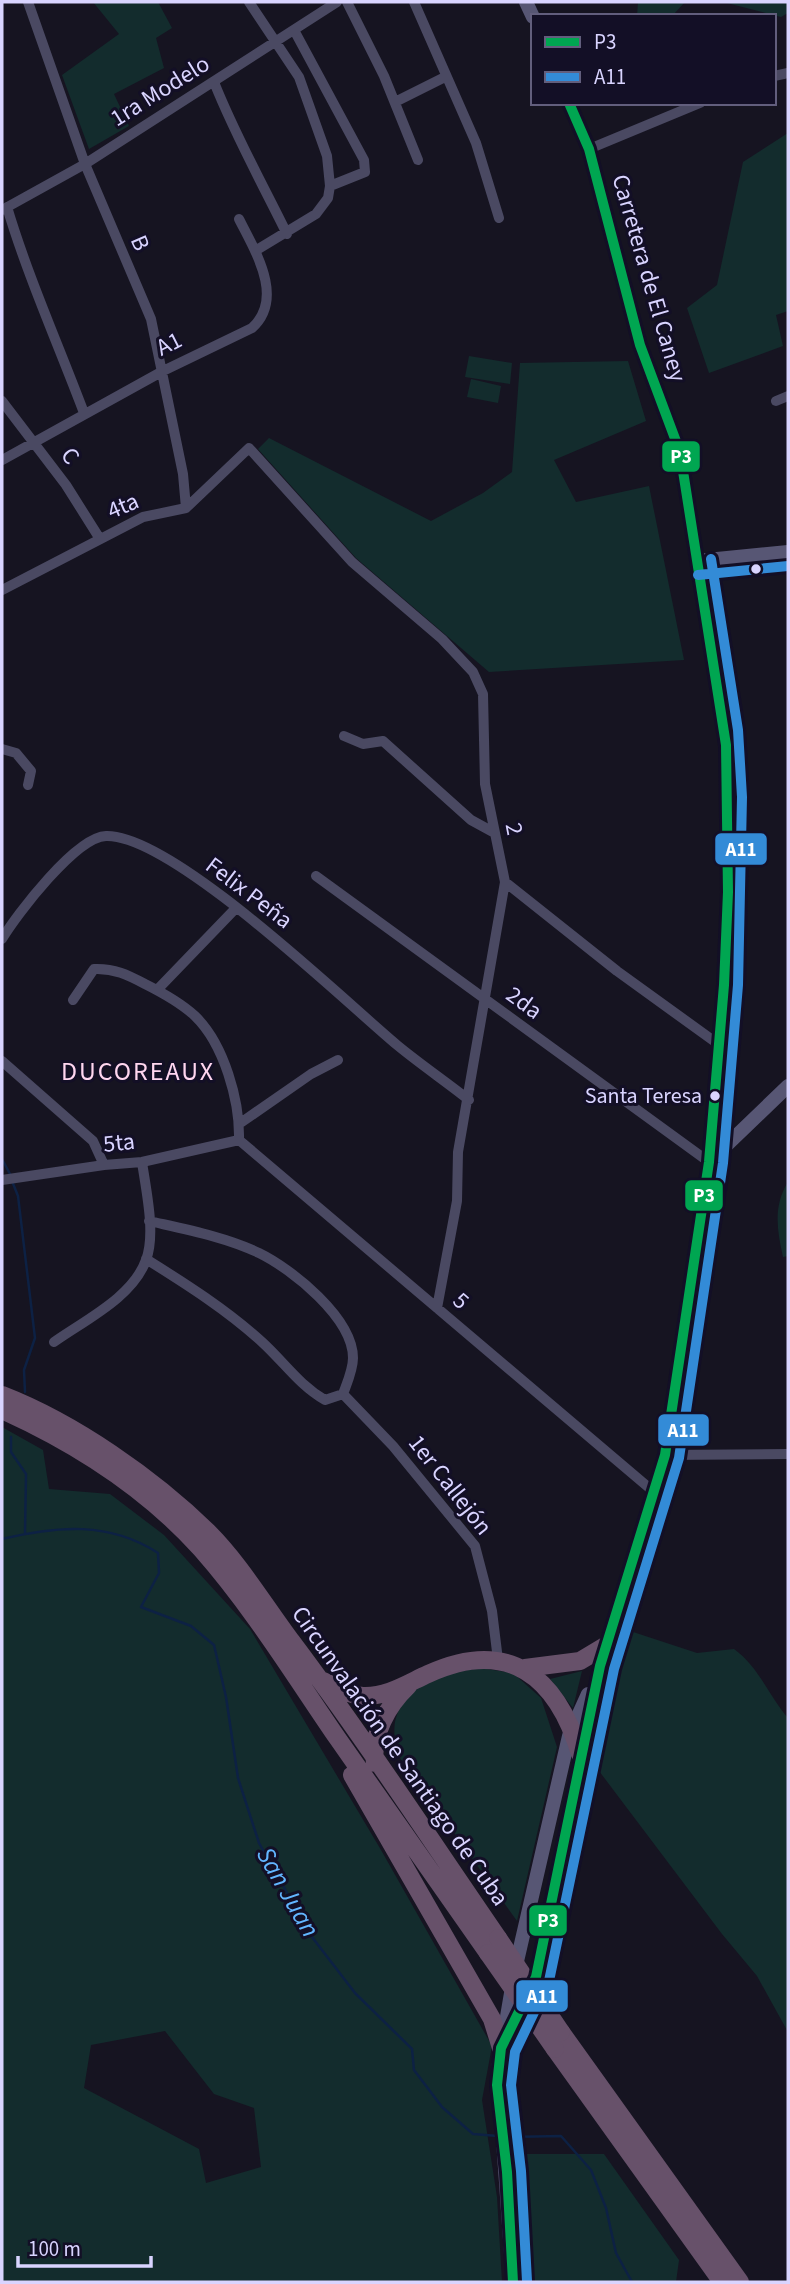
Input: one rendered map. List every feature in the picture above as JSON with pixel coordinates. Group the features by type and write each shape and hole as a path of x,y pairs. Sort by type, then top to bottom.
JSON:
{"highway":[{"name":"Circunvalación de Santiago de Cuba","path":"2,1395 36,1411 120,1460 210,1534 320,1679 388,1778 555,2049 722,2282"},
{"name":"Circunvalación de Santiago de Cuba","path":"2,1410 33,1424 112,1471 134,1487 200,1548 273,1641 336,1737 385,1805 561,2032 740,2282"},
{"path":"385,1805 374,1758 378,1734 394,1699 411,1684 429,1673 457,1665 498,1660 524,1668 580,1661 605,1646"},
{"path":"524,1668 547,1689 580,1754"},
{"path":"320,1679 361,1696 383,1693 411,1684"},
{"path":"378,1734 379,1755 388,1778"},
{"path":"336,1737 354,1781 492,2020 501,2048"}],"main road":[{"name":"Carretera de El Caney","path":"501,2048 537,1977 563,1855 580,1754 600,1666 665,1455 709,1162 726,949 728,798 722,721 680,452 640,345 589,149 570,105"},
{"path":"697,561 788,552"},
{"path":"709,1162 788,1086"},
{"name":"Carretera de El Caney","path":"513,2282 507,2172 498,2085 501,2048 515,1970 570,1732 600,1666"}],"street":[{"name":"B","path":"28,2 85,164 151,319 183,474 186,508"},
{"path":"249,2 299,77 327,156 330,186 328,198 316,214 255,251"},
{"name":"1ra Modelo","path":"4,209 85,164 337,2"},
{"path":"347,2 395,102 418,160"},
{"path":"414,2 476,143 499,218"},
{"path":"294,30 364,160 365,172 330,186"},
{"path":"395,102 445,77"},
{"path":"214,82 234,132 248,154 287,234"},
{"path":"589,149 695,105"},
{"path":"4,209 84,413"},
{"name":"A1","path":"2,460 163,371 252,328 262,319 269,302 255,251 239,219"},
{"path":"776,401 788,396"},
{"name":"C","path":"2,401 66,485 100,539"},
{"name":"2","path":"186,508 249,448 352,562 442,639 473,672 483,694 485,784 505,882 458,1152 457,1201 438,1308"},
{"name":"4ta","path":"2,590 143,517 186,508"},
{"path":"344,736 363,744 383,741 471,820 493,832"},
{"path":"2,749 16,753 31,771 28,785"},
{"name":"Felix Peña","path":"2,939 34,892 71,856 103,836 122,838 160,856 236,908 293,953 397,1045 469,1100"},
{"name":"2da","path":"316,876 484,1001 709,1162"},
{"path":"505,882 617,971 718,1044"},
{"path":"157,990 236,908"},
{"path":"73,1000 94,969 118,971 157,990 196,1017 226,1068 237,1100 239,1140"},
{"path":"239,1124 311,1074 338,1060"},
{"path":"2,1061 93,1141 104,1165"},
{"name":"5ta","path":"2,1180 104,1165 142,1163 239,1140"},
{"name":"5","path":"239,1140 654,1492"},
{"path":"54,1342 125,1292 146,1259 149,1221 142,1163"},
{"path":"146,1259 191,1287 261,1340 304,1388 325,1400 343,1394 353,1360 352,1345 335,1315 320,1298 277,1264 257,1252 149,1221"},
{"name":"1er Callejón","path":"343,1394 436,1496 475,1546 492,1611 498,1660"},
{"path":"665,1455 788,1454"}],"green space":[{"path":"93,2 158,2 172,28 156,38 164,68 114,94 129,126 89,149 62,75 119,34"},
{"path":"638,2 685,2 674,14 637,14"},
{"path":"723,2 788,2 788,13 781,17"},
{"path":"788,133 788,311 776,315 783,346 709,373 687,308 717,285 743,162"},
{"path":"469,356 512,363 510,384 465,377"},
{"path":"628,361 646,421 554,460 576,502 649,486 684,660 489,672 356,558 258,449 269,438 431,521 483,493 512,472 520,363"},
{"path":"471,379 501,386 498,403 467,397"},
{"path":"788,1182 788,1256 783,1257 778,1209"},
{"path":"2,1427 43,1450 49,1489 110,1494 164,1535 250,1629 381,1850 492,2046 482,2100 497,2197 502,2282 2,2282","holes":["165,2031 214,2094 254,2108 261,2167 206,2183 199,2149 84,2088 91,2045"]},
{"path":"624,1629 697,1653 734,1649 750,1664 788,1718 788,2032 757,1976 722,1934 593,1763"},
{"path":"480,1668 513,1673 541,1698 557,1747 517,1921 395,1751 395,1722 401,1705 409,1694 430,1680 454,1672"},
{"path":"582,1671 573,1708 550,1679"},
{"path":"524,2154 604,2154 679,2260 676,2282 532,2282"}],"waterway":[{"path":"2,1159 10,1174"},
{"path":"12,1181 18,1196 35,1338 24,1370 25,1392"},
{"path":"11,1437 11,1452 26,1474 25,1534"},
{"name":"San Juan","path":"2,1539 43,1531 82,1529 121,1535 158,1553 159,1573 141,1607 191,1626 214,1645 226,1697 238,1778 259,1843 312,1937 355,1993 412,2049 414,2070 442,2107 473,2134 498,2136"},
{"name":"San Juan","path":"508,2137 561,2136 591,2170 606,2208 616,2253 632,2282"}],"transit line":[{"name":"P3","path":"513,2282 507,2172 497,2085 501,2048 536,1977 600,1666 665,1455 709,1162 724,985 728,892 726,745 680,452 640,345 589,149 570,105"},
{"name":"A11","path":"527,2281 521,2171 511,2085 515,2052 549,1981 614,1669 679,1458 723,1163 738,985 742,797 738,730 711,559"},
{"name":"A11","path":"698,575 788,566"}],"place":[{"name":"Santa Teresa","path":"715,1096"}],"district":[{"name":"DUCOREAUX","path":"138,1071"}]}
